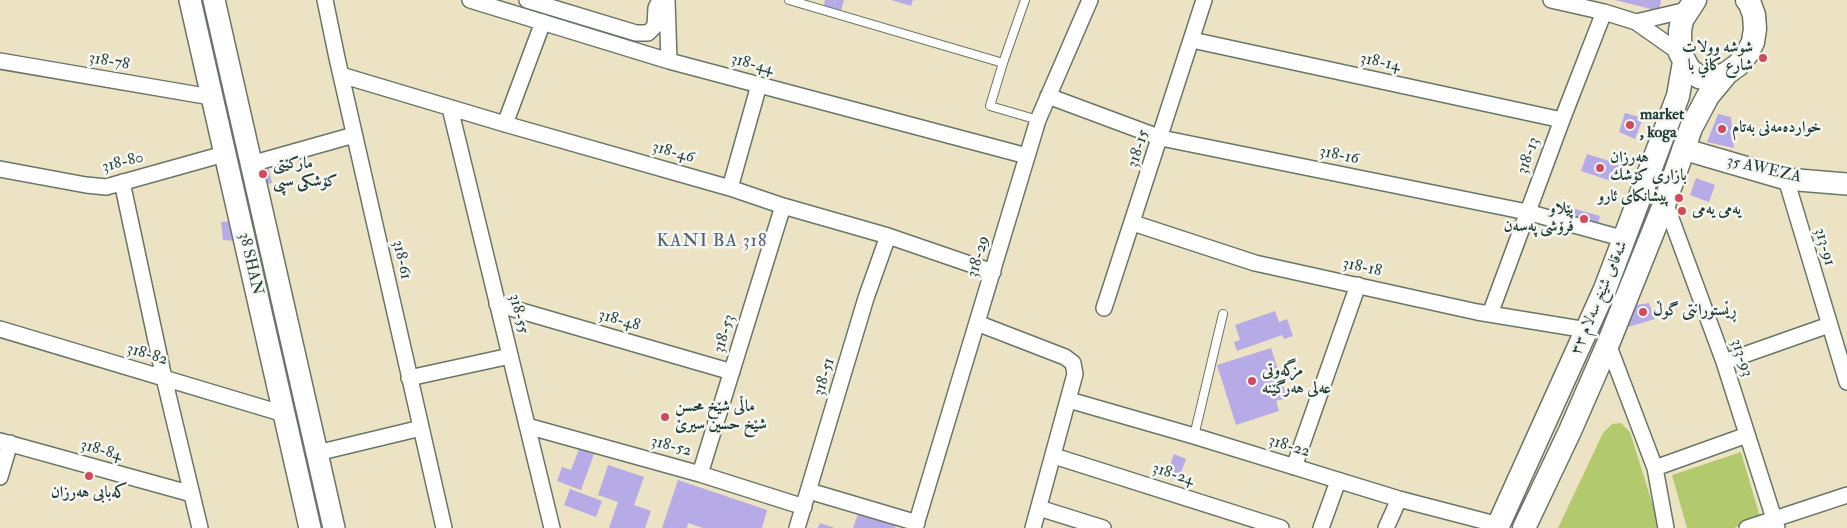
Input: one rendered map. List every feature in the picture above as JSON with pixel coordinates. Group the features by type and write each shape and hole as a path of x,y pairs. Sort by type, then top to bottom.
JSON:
{"main road":[{"name":"شەقامی شێخ سەلام ٣٣","path":"1682,57 1689,69 1699,77 1707,79 1716,78 1738,65 1747,54 1753,42 1755,29 1754,15 1749,1"},
{"name":"شەقامی شێخ سەلام ٣٣","path":"1498,526 1587,330 1625,239 1678,96 1682,57 1680,31 1691,5"},
{"name":"شەقامی شێخ سەلام ٣٣","path":"1524,528 1570,432 1608,344 1700,109 1727,72"}],"street":[{"name":"38 SHAN","path":"190,0 310,528"},
{"name":"38 SHAN","path":"214,0 334,528"},
{"name":"318-61","path":"325,0 354,136 444,528"},
{"name":"318-44","path":"470,0 669,60 1027,156"},
{"path":"527,0 636,33 648,33 655,26 656,8 660,0"},
{"path":"667,0 669,60"},
{"name":"318-29","path":"916,526 1038,120 1090,0"},
{"name":"318-15","path":"1104,308 1161,138 1204,0"},
{"path":"1551,0 1604,12 1636,22 1682,57"},
{"path":"1636,22 1691,5"},
{"name":"318-13","path":"1490,314 1604,12"},
{"path":"505,124 543,22"},
{"name":"318-14","path":"1192,40 1562,120"},
{"name":"318-78","path":"0,61 211,97"},
{"name":"318-46","path":"341,75 730,188 784,206 888,236 993,272"},
{"path":"730,188 759,85"},
{"name":"318-16","path":"1048,96 1161,138 1527,212 1625,239"},
{"name":"318-55","path":"450,108 552,528"},
{"path":"224,154 251,164 354,136"},
{"name":"35 AWEZA","path":"1683,149 1786,179 1846,184"},
{"name":"318-80","path":"0,169 106,187 224,154"},
{"name":"313-91","path":"1786,179 1847,382"},
{"path":"122,182 164,378 200,528"},
{"name":"313-93","path":"1665,202 1724,362 1776,523"},
{"name":"318-53","path":"700,474 784,206"},
{"name":"318-18","path":"1133,223 1255,263 1490,314 1587,330"},
{"name":"318-51","path":"797,528 866,298 888,236"},
{"path":"1294,467 1358,285"},
{"name":"318-48","path":"498,304 732,372"},
{"path":"977,322 1065,357 1073,363 1075,374 1069,400 1033,528"},
{"path":"1724,362 1829,325"},
{"name":"318-82","path":"0,329 284,414"},
{"path":"1608,344 1655,468 1666,528"},
{"path":"410,378 510,356"},
{"name":"318-22","path":"1069,400 1399,499 1498,526"},
{"name":"318-52","path":"527,426 700,474 804,507"},
{"path":"316,452 421,428"},
{"path":"1655,468 1747,435"},
{"path":"0,477 5,442"},
{"name":"318-84","path":"5,442 192,494"},
{"name":"318-24","path":"1054,456 1281,528"},
{"path":"1321,528 1338,480"},
{"path":"809,491 916,526"},
{"path":"1747,528 1776,523 1847,495"},
{"path":"1386,528 1399,499"},
{"path":"1039,508 1103,528"}],"lane":[{"path":"789,0 1003,63"},
{"path":"1025,0 990,106 1038,120"},
{"path":"1194,436 1223,314"}],"green space":[{"path":"1621,423 1630,432 1660,528 1558,528 1603,433 1612,424"},
{"path":"1741,452 1760,517 1734,528 1687,528 1672,475"}],"building":[{"path":"825,0 844,0 841,11 824,6"},
{"path":"891,0 913,0 911,6"},
{"path":"1615,0 1661,0 1659,11"},
{"name":"market , koga","path":"1625,113 1643,118 1635,139 1619,132"},
{"name":"خواردەمەنی بەتام","path":"1718,114 1731,117 1734,148 1707,142"},
{"name":"هەرزان بازاری کۆشك","path":"1587,154 1619,164 1614,182 1581,171"},
{"name":"مارکێتی کۆشکی سپی","path":"267,162 272,183 258,186 253,165"},
{"path":"1696,178 1715,185 1709,202 1690,195"},
{"name":"پێلاو فرۆشی پەسەن","path":"1572,208 1600,216 1597,229 1568,221"},
{"path":"235,221 236,241 223,240 221,222"},
{"name":"ڕێستورانتی گوڵ","path":"1649,303 1655,319 1628,327 1636,305"},
{"path":"1275,311 1279,322 1287,319 1293,336 1284,339 1282,335 1237,351 1234,342 1240,340 1235,325"},
{"name":"مزگەوتی عەلی هەرگێنە","path":"1271,348 1287,398 1276,401 1279,411 1236,425 1217,365"},
{"path":"579,449 594,454 581,490 557,481 562,467 571,470"},
{"path":"1174,454 1186,459 1178,481 1166,476"},
{"path":"608,465 644,477 634,505 651,511 645,528 609,528 618,502 598,495"},
{"path":"678,480 767,510 762,528 703,528 688,523 687,528 662,528"},
{"path":"570,489 602,501 596,517 564,505"},
{"path":"859,511 896,525 895,528 853,528"},
{"path":"820,523 835,528 818,528"}],"place":[{"name":"شوشه وولات شارع كاني با","path":"1763,58"},
{"name":"market , koga","path":"1630,125"},
{"name":"خواردەمەنی بەتام","path":"1722,129"},
{"name":"هەرزان بازاری کۆشك","path":"1600,168"},
{"name":"مارکێتی کۆشکی سپی","path":"263,174"},
{"name":"پیشانکای ئارو","path":"1679,198"},
{"name":"یەمی یەمی","path":"1682,211"},
{"name":"پێلاو فرۆشی پەسەن","path":"1584,219"},
{"name":"ڕێستورانتی گوڵ","path":"1643,312"},
{"name":"مزگەوتی عەلی هەرگێنە","path":"1252,381"},
{"name":"ماڵی شێخ محسن شێخ حسین سیرێ","path":"665,417"},
{"name":"کەبابی هەرزان","path":"89,476"}],"district":[{"name":"KANI BA 318","path":"712,242"}]}
